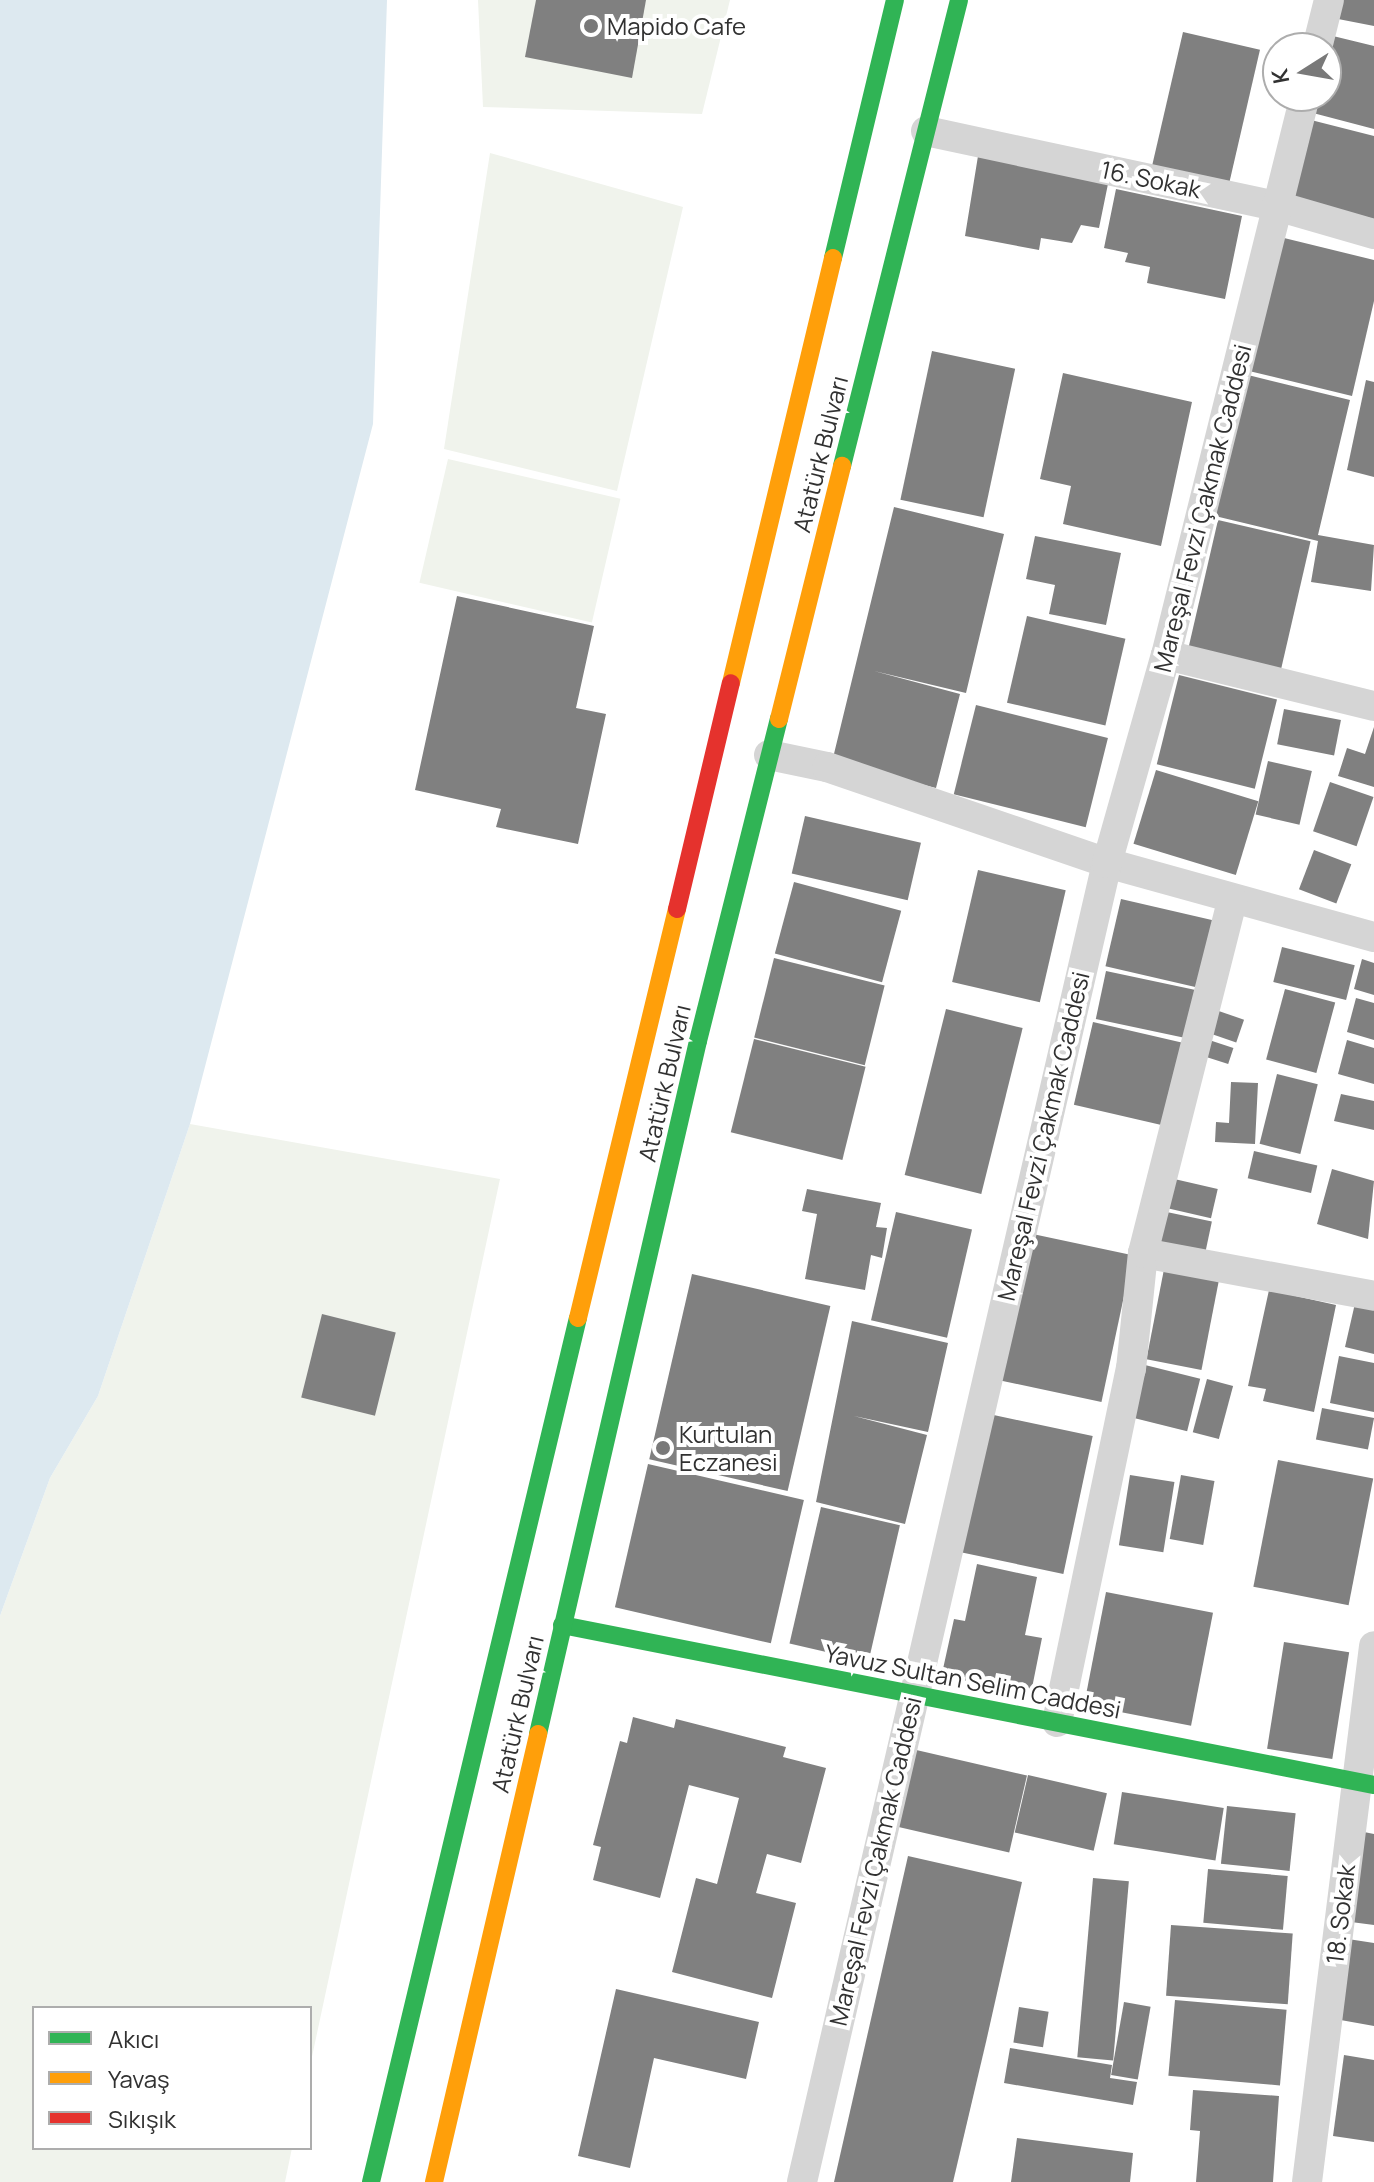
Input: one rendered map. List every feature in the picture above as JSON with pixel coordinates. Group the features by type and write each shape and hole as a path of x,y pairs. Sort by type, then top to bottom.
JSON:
{"street":[{"name":"Atatürk Bulvarı","path":"371,2182 895,0"},
{"name":"Atatürk Bulvarı","path":"434,2182 562,1625 769,755 959,0"},
{"path":"1321,32 1329,0"},
{"name":"Mareşal Fevzi Çakmak Caddesi","path":"802,2182 912,1694 1107,863 1166,655 1301,112"},
{"name":"16. Sokak","path":"926,131 1277,206 1374,234"},
{"path":"1166,655 1374,706"},
{"path":"769,755 827,767 1107,863 1374,937"},
{"path":"1057,1722 1131,1369 1143,1253 1232,900"},
{"path":"1143,1253 1374,1296"},
{"name":"Yavuz Sultan Selim Caddesi","path":"562,1625 1365,1783"},
{"name":"18. Sokak","path":"1307,2182 1365,1783 1374,1646"}],"shaded area":[{"path":"0,0 387,0 373,424 190,1124 98,1396 50,1478 0,1616"},
{"path":"478,0 730,0 702,114 483,107"},
{"path":"490,153 683,207 617,491 444,449"},
{"path":"448,459 620,499 592,623 419,583"},
{"path":"190,1124 500,1179 312,2057 312,2006 32,2006 32,2150 292,2150 285,2182 0,2182 0,1616 50,1478 98,1396"}],"building":[{"path":"536,0 646,0 632,78 525,57"},
{"path":"1336,0 1374,0 1374,26 1333,18"},
{"path":"1183,32 1260,50 1228,188 1151,170"},
{"path":"1342,38 1374,46 1374,129 1313,113 1342,112"},
{"path":"1311,120 1374,136 1374,219 1291,198"},
{"path":"978,156 1109,179 1099,228 1081,225 1072,243 1041,238 1039,250 965,236"},
{"path":"1116,189 1242,216 1225,299 1147,283 1150,267 1125,262 1128,253 1104,248"},
{"path":"1280,237 1374,260 1374,301 1352,396 1249,371"},
{"path":"932,351 1015,369 984,517 900,500"},
{"path":"1063,373 1192,402 1161,546 1063,524 1071,486 1040,479"},
{"path":"1248,375 1350,400 1318,535 1374,545 1371,591 1311,582 1318,541 1215,516"},
{"path":"1366,380 1374,382 1374,477 1347,470"},
{"path":"894,507 1004,534 966,693 874,671 960,694 936,788 832,762"},
{"path":"1218,520 1311,541 1280,672 1188,651"},
{"path":"1035,536 1121,553 1106,625 1049,614 1055,585 1026,579"},
{"path":"457,596 594,626 576,708 606,714 578,844 496,827 501,809 415,790"},
{"path":"1027,616 1125,639 1105,725 1007,703"},
{"path":"1179,675 1277,699 1255,789 1157,764"},
{"path":"976,705 1108,738 1086,827 954,794"},
{"path":"1284,709 1341,720 1334,755 1277,744"},
{"path":"1374,727 1374,787 1338,776 1347,748 1365,754"},
{"path":"1268,761 1312,771 1299,825 1256,815"},
{"path":"1156,770 1258,801 1236,875 1133,844"},
{"path":"1330,782 1373,797 1357,846 1313,831"},
{"path":"805,816 921,843 908,900 792,873"},
{"path":"1314,850 1351,864 1336,904 1299,889"},
{"path":"978,870 1066,890 1040,1002 952,982"},
{"path":"794,882 901,911 882,982 775,953"},
{"path":"1121,899 1219,922 1204,989 1105,966"},
{"path":"1282,947 1355,965 1346,1000 1273,982"},
{"path":"774,958 885,986 865,1065 754,1038"},
{"path":"1362,959 1374,963 1374,995 1354,989"},
{"path":"1106,971 1204,992 1194,1040 1096,1019"},
{"path":"1285,989 1335,1002 1316,1073 1266,1060"},
{"path":"1356,998 1374,1003 1374,1040 1347,1032"},
{"path":"1210,1008 1244,1020 1236,1042 1202,1031"},
{"path":"946,1009 1023,1028 981,1194 905,1175"},
{"path":"1093,1022 1192,1045 1173,1128 1074,1105"},
{"path":"1203,1038 1233,1048 1228,1064 1198,1054"},
{"path":"754,1039 866,1067 842,1160 731,1132"},
{"path":"1347,1040 1374,1048 1374,1084 1338,1074"},
{"path":"1277,1074 1318,1084 1300,1154 1260,1144"},
{"path":"1231,1082 1258,1083 1255,1144 1215,1142 1216,1122 1229,1123"},
{"path":"1341,1094 1374,1101 1374,1130 1334,1121"},
{"path":"1254,1151 1317,1166 1311,1193 1248,1178"},
{"path":"1332,1169 1374,1181 1368,1239 1317,1224"},
{"path":"1170,1178 1218,1189 1211,1218 1163,1207"},
{"path":"807,1189 881,1203 876,1227 887,1228 882,1258 871,1255 865,1290 805,1279 817,1214 802,1211"},
{"path":"1162,1211 1212,1222 1204,1257 1155,1246"},
{"path":"896,1212 972,1230 947,1338 871,1320"},
{"path":"1028,1233 1133,1255 1101,1402 997,1380"},
{"path":"1165,1264 1220,1275 1201,1370 1146,1359"},
{"path":"692,1274 830,1306 788,1491 649,1459"},
{"path":"1269,1290 1336,1305 1314,1412 1263,1401 1266,1389 1248,1386"},
{"path":"1356,1299 1374,1303 1374,1354 1345,1347"},
{"path":"322,1314 396,1332 375,1416 301,1397"},
{"path":"852,1321 948,1343 928,1432 854,1416 927,1435 905,1524 816,1502"},
{"path":"1339,1356 1374,1363 1374,1412 1330,1403"},
{"path":"1141,1364 1200,1379 1187,1431 1128,1416"},
{"path":"1207,1379 1233,1386 1219,1439 1193,1432"},
{"path":"1322,1408 1374,1418 1368,1450 1316,1439"},
{"path":"989,1414 1093,1436 1063,1574 960,1552"},
{"path":"1278,1460 1373,1479 1349,1605 1253,1587"},
{"path":"648,1464 804,1500 771,1643 615,1607"},
{"path":"1130,1475 1174,1482 1163,1552 1119,1545"},
{"path":"1181,1475 1214,1481 1203,1545 1170,1539"},
{"path":"821,1507 900,1525 868,1662 790,1643"},
{"path":"977,1564 1037,1577 1025,1635 1042,1638 1030,1698 941,1678 954,1619 965,1621"},
{"path":"1106,1592 1213,1613 1191,1726 1084,1705"},
{"path":"1284,1642 1349,1652 1332,1759 1267,1749"},
{"path":"633,1717 674,1728 676,1719 786,1747 783,1757 826,1768 801,1863 767,1854 756,1893 796,1903 772,1998 672,1972 696,1878 717,1884 739,1798 689,1785 660,1898 593,1880 601,1847 593,1845 620,1741 627,1743"},
{"path":"912,1749 1027,1776 1009,1853 894,1826"},
{"path":"1028,1775 1107,1793 1094,1851 1015,1832"},
{"path":"1122,1792 1224,1808 1215,1860 1114,1844"},
{"path":"1227,1806 1296,1813 1290,1871 1221,1864"},
{"path":"1364,1832 1374,1834 1374,1925 1351,1922"},
{"path":"908,1856 1022,1882 986,2042 953,2182 834,2182"},
{"path":"1208,1869 1288,1876 1283,1930 1203,1923"},
{"path":"1093,1878 1129,1881 1113,2060 1077,2057"},
{"path":"1171,1925 1293,1934 1288,2004 1166,1996"},
{"path":"1348,1939 1374,1943 1374,2026 1335,2019"},
{"path":"616,1989 759,2022 746,2079 654,2058 630,2168 578,2156"},
{"path":"1175,2000 1287,2010 1280,2085 1168,2076"},
{"path":"1124,2002 1151,2007 1138,2080 1111,2075"},
{"path":"1019,2007 1049,2012 1043,2047 1013,2043"},
{"path":"1010,2048 1112,2065 1110,2078 1137,2082 1133,2105 1004,2083"},
{"path":"1344,2055 1374,2060 1374,2142 1333,2136"},
{"path":"1193,2090 1279,2096 1273,2182 1196,2182 1200,2131 1190,2130"},
{"path":"1017,2138 1133,2153 1130,2182 1011,2182"}],"traffic: fast":[{"path":"833,258 895,0"},
{"path":"842,466 959,0"},
{"path":"538,1734 698,1041 779,719"},
{"path":"371,2182 578,1318"},
{"path":"562,1625 1374,1785"}],"traffic: slow":[{"path":"731,683 833,258"},
{"path":"779,719 842,466"},
{"path":"578,1318 677,909"},
{"path":"434,2182 538,1734"}],"traffic: jam":[{"path":"677,909 731,683"}],"place":[{"name":"Mapido Cafe","path":"591,26"},
{"name":"Kurtulan Eczanesi","path":"663,1448"}]}
